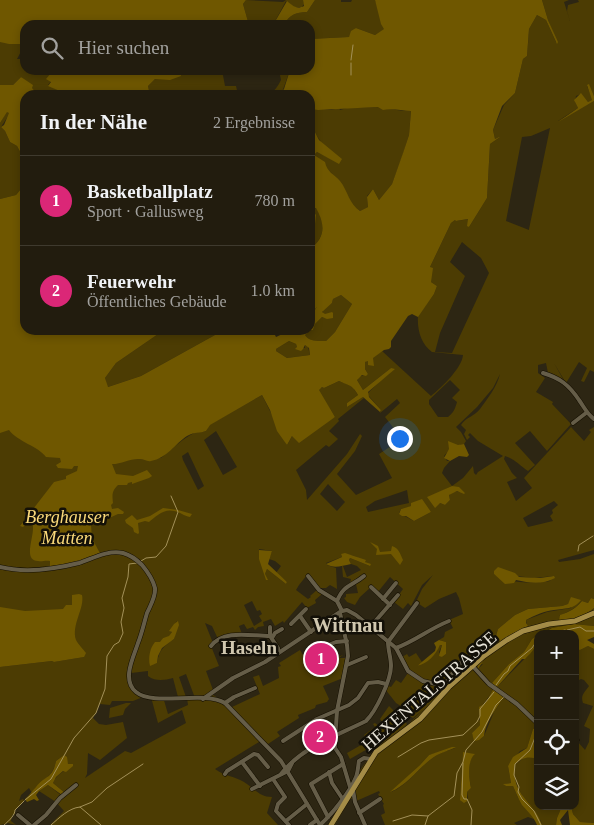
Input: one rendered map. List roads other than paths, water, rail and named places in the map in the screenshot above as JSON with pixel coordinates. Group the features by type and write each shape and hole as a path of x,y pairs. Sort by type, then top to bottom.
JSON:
{"main road":[{"name":"HEXENTALSTRASSE","path":"331,825 351,788 381,747 420,719 449,687 472,666 498,646 523,631 549,624 575,621 594,613"}],"street":[{"path":"545,374 565,383 580,400 586,412 594,419"},
{"path":"573,423 586,412"},
{"path":"0,568 25,570 57,567 77,563 107,553 122,553 130,556 146,569 155,590 130,662 132,688 136,693 148,697 214,698 225,703 275,753 287,769 320,825 351,788 359,761 364,758 371,759"},
{"path":"308,576 319,590 336,602 341,612 347,641 347,665 337,711 336,748 364,825"},
{"path":"336,602 343,589 354,584 364,576"},
{"path":"383,599 396,583"},
{"path":"371,587 390,605"},
{"path":"371,626 398,595"},
{"path":"252,789 281,774 306,750 366,721 372,716 381,698 391,667 388,642 417,603"},
{"path":"291,624 306,609"},
{"path":"203,699 233,678 252,669 341,612 352,612 395,647 408,671 414,676 428,683 438,684 446,682 464,660 468,661 494,688 517,704 534,720"},
{"path":"300,616 311,632"},
{"path":"388,650 413,641 427,630 449,621"},
{"path":"270,627 271,637 278,648 278,653"},
{"path":"211,646 218,639 234,635 271,637 282,629"},
{"path":"315,650 336,642 347,641"},
{"path":"347,665 366,657"},
{"path":"282,741 299,730 352,703 368,684 378,682 386,684"},
{"path":"225,703 255,688"},
{"path":"211,693 214,698"},
{"path":"225,774 256,754 268,767"},
{"path":"242,762 260,786"},
{"path":"328,817 310,786 311,783 343,764"},
{"path":"329,772 332,782 342,798"},
{"path":"273,779 284,797 276,810 287,823 307,804"},
{"path":"34,825 76,785"},
{"path":"359,813 380,799"},
{"path":"18,815 30,825"},
{"path":"310,825 316,820"}],"waterway":[{"path":"351,60 353,45"},
{"path":"351,63 351,75"},
{"path":"141,561 146,558 156,557 166,546 178,512 171,496"},
{"path":"578,551 579,545 593,536"},
{"path":"25,800 51,779 74,738 96,713 105,689 107,656 114,645 119,642 123,633 121,622 124,608 122,598 128,577 129,564 137,563"},
{"path":"567,630 580,627 586,631 594,631"},
{"path":"496,685 510,666 534,645"},
{"path":"398,757 429,740 463,735 477,722 480,716 480,709 494,692"},
{"path":"425,825 428,816 454,796 457,773 463,762 466,750 482,732 496,705 504,697"},
{"path":"534,740 530,750 515,764 514,775 519,787 518,792 534,811 541,825"},
{"path":"463,763 462,795 464,799 467,799 472,810 471,825"},
{"path":"80,807 92,802 107,788 143,764"},
{"path":"4,825 24,801"},
{"path":"51,825 68,811 80,807 101,825"},
{"path":"393,821 412,815 428,816"}],"place":[{"name":"Basketballplatz","path":"321,659"},
{"name":"Feuerwehr","path":"320,737"}],"district":[{"name":"Wittnau","path":"348,625"},
{"name":"Haseln","path":"249,647"}],"park label":[{"name":"Berghauser Matten","path":"67,527"}]}
